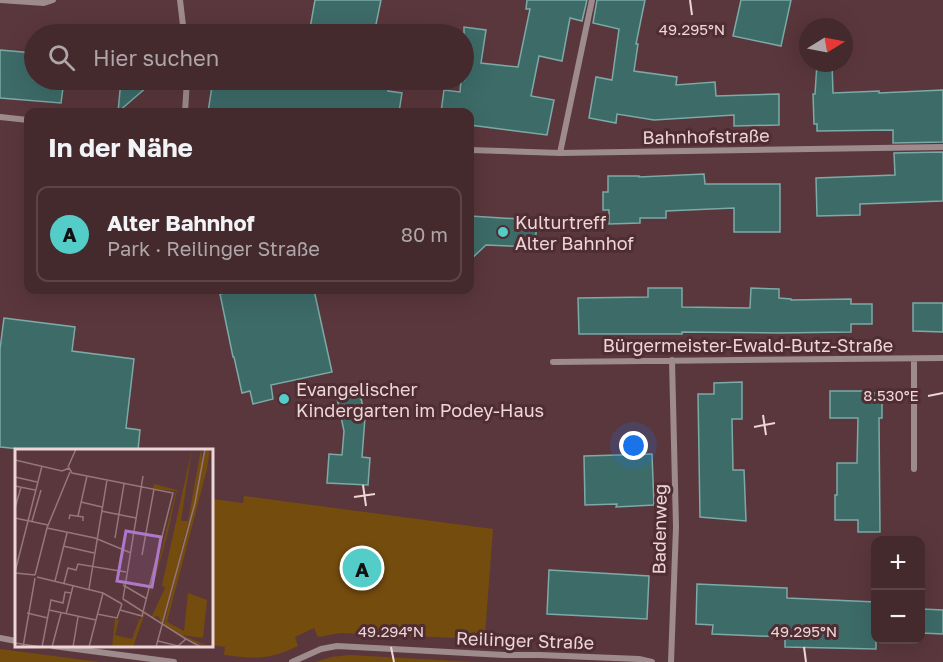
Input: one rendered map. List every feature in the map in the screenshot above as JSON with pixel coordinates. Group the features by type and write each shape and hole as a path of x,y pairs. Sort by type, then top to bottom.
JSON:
{"street":[{"path":"0,0 44,3 52,0"},
{"path":"172,0 180,0 183,24"},
{"path":"560,153 592,0"},
{"path":"185,108 186,90"},
{"path":"0,117 24,120"},
{"name":"Bahnhofstraße","path":"474,150 560,153 943,147"},
{"name":"Bürgermeister-Ewald-Butz-Straße","path":"553,362 943,358"},
{"path":"914,359 914,469"},
{"name":"Badenweg","path":"671,662 676,527 672,360"},
{"path":"0,638 15,641"},
{"name":"Reilinger Straße","path":"292,662 321,649 337,646 504,655 639,659 652,662"},
{"path":"66,647 174,662"}],"shaded area":[{"path":"244,496 493,529 485,635 479,639 340,633 318,637 314,628 295,637 298,646 279,654 254,658 224,655 225,647 213,645 213,499 243,503"},
{"path":"0,649 100,662 0,662"},
{"path":"350,655 475,662 316,662 331,657"}],"building":[{"path":"315,0 381,0 376,24 311,24"},
{"path":"527,0 587,0 582,21 570,18 562,61 539,56 531,96 554,100 547,135 474,126 474,108 442,108 444,90 460,92 460,90 474,90 474,28 486,30 481,63 518,67 530,9 526,9"},
{"path":"597,0 645,0 636,44 638,44 634,71 677,77 676,85 715,82 716,96 779,94 779,125 734,126 734,115 654,120 617,114 616,123 589,118 596,77 612,80 619,29 593,23"},
{"path":"741,0 791,0 781,46 733,36"},
{"path":"0,50 24,52 24,90 63,90 61,103 0,98"},
{"path":"816,72 832,72 833,93 943,90 943,142 893,143 893,130 817,131 817,124 814,124 813,94 815,94"},
{"path":"120,90 143,90 123,108 118,108"},
{"path":"211,90 388,90 402,93 400,108 209,108"},
{"path":"943,152 943,201 860,204 860,215 817,216 816,178 895,175 894,153"},
{"path":"704,174 705,184 780,184 780,232 734,232 734,208 666,211 666,218 640,218 640,223 609,224 609,210 603,210 603,192 608,192 608,176"},
{"name":"Kulturtreff Alter Bahnhof","path":"474,216 537,220 535,247 486,245 474,256"},
{"path":"648,288 682,288 682,307 750,308 751,288 779,289 779,298 791,300 851,299 851,304 872,304 872,324 851,324 851,332 579,334 578,298 648,297"},
{"path":"220,294 315,294 332,372 271,385 273,399 253,404 250,391 242,393"},
{"path":"913,303 943,303 943,332 913,331"},
{"path":"4,318 75,327 72,351 134,359 126,428 140,430 138,449 0,447 0,349"},
{"path":"742,382 742,419 732,419 733,470 744,470 746,521 700,517 698,394 714,394 714,383"},
{"path":"830,391 882,393 882,418 879,418 880,532 858,532 858,520 835,520 837,463 857,463 858,418 830,418"},
{"path":"360,393 365,418 362,457 370,458 368,485 327,483 329,454 342,455 344,431 337,398"},
{"path":"652,454 654,505 616,507 617,504 585,505 584,456"},
{"path":"549,570 649,576 647,619 547,614"},
{"path":"697,584 787,588 787,598 871,602 871,644 876,644 876,649 785,647 785,637 712,634 713,625 696,624"},
{"path":"925,609 943,610 943,634 925,633"}],"place":[{"name":"Kulturtreff Alter Bahnhof","path":"503,232"},
{"name":"Evangelischer Kindergarten im Podey-Haus","path":"284,399"},
{"name":"Alter Bahnhof","path":"362,568"}]}
